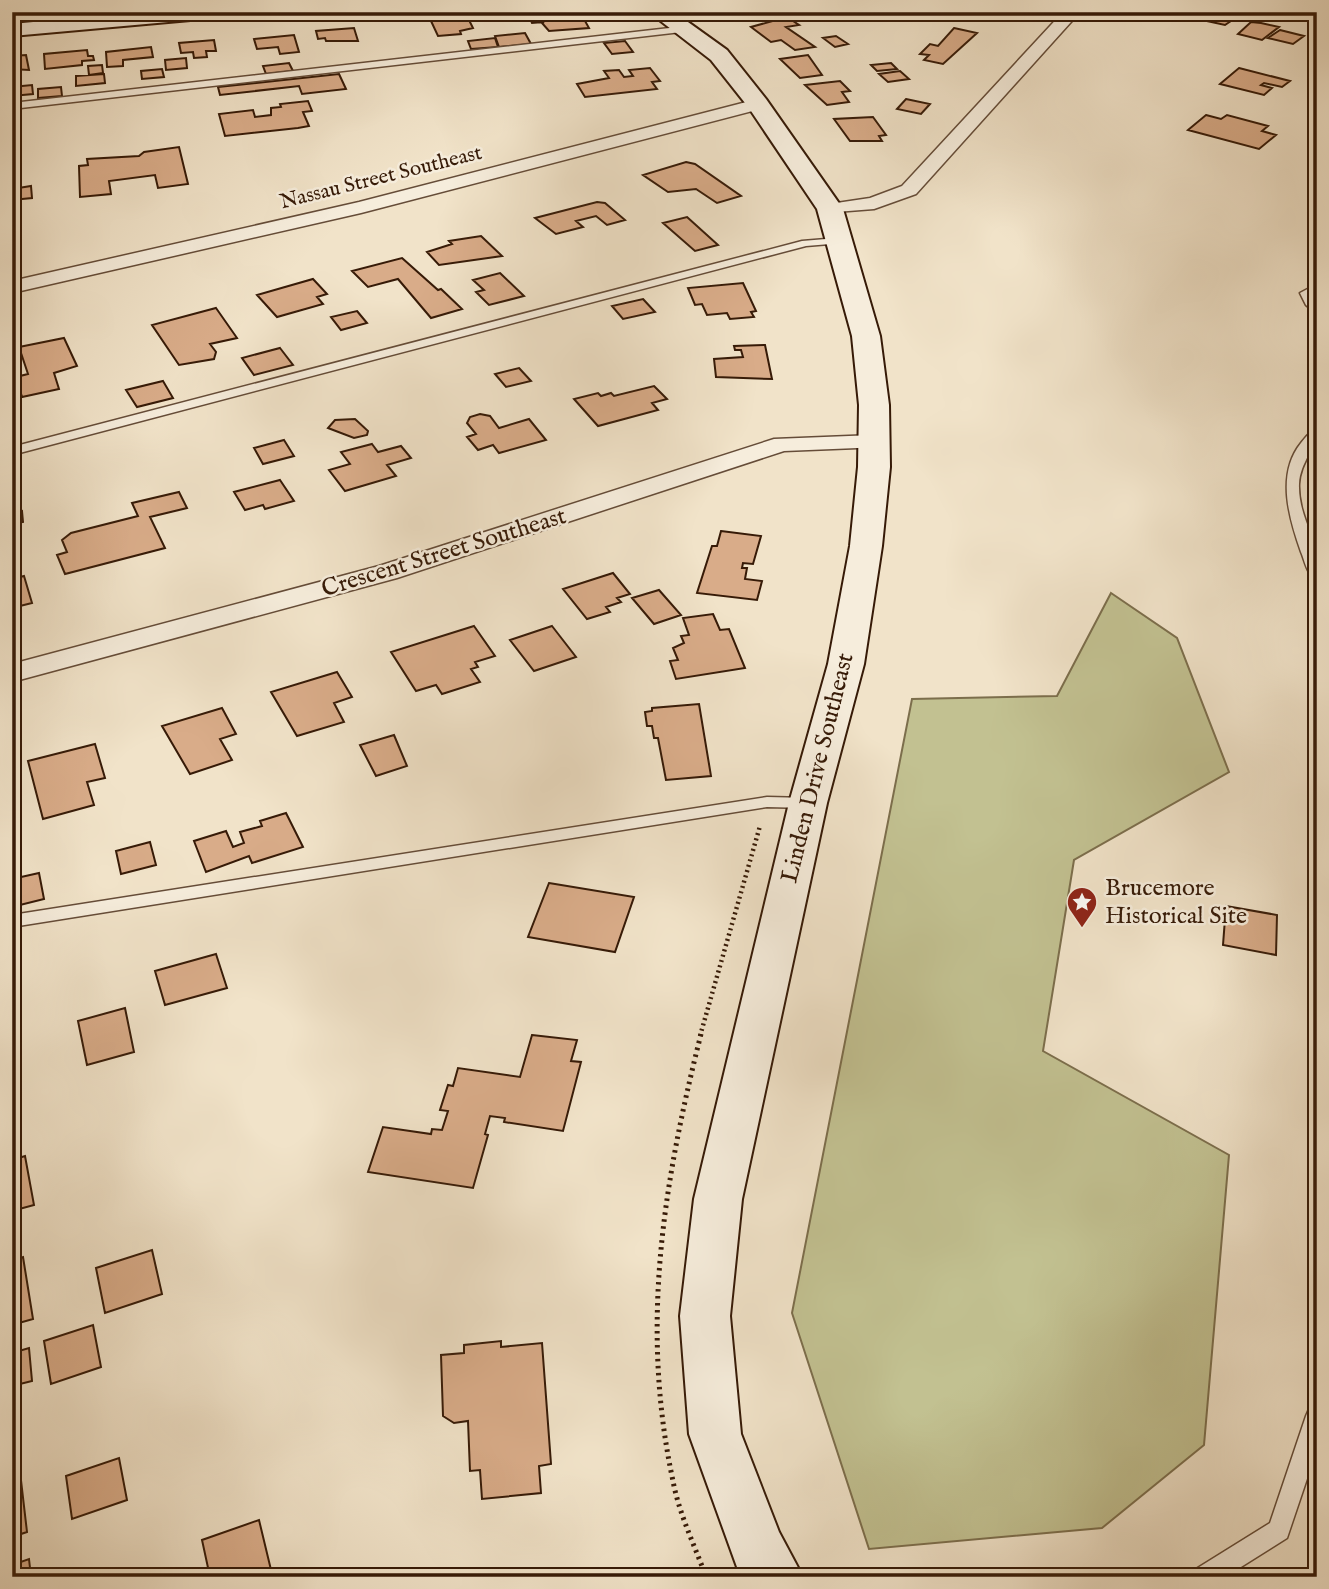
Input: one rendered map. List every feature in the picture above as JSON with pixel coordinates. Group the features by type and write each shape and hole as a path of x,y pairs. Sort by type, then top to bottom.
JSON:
{"street":[{"path":"12,30 213,12"},
{"path":"834,225 874,202 909,190 1072,12"},
{"path":"1296,12 1317,17"},
{"name":"Linden Drive Southeast","path":"673,20 719,55 758,104 834,225 866,336 874,405 866,546 846,664 808,803 718,1199 705,1316 715,1434 757,1548 775,1577"},
{"name":"Nassau Street Southeast","path":"12,287 386,201 758,104"},
{"name":"Crescent Street Southeast","path":"12,673 388,572 782,444 874,442"}],"lane":[{"path":"12,106 673,20"},
{"path":"12,451 806,243 834,225"},
{"path":"1317,287 1306,293 1317,310"},
{"path":"1317,432 1308,440 1290,481 1299,529 1317,575"},
{"path":"12,921 767,802 808,803"},
{"path":"1204,1577 1279,1530 1317,1416"}],"shaded area":[{"path":"1111,593 1177,638 1229,772 1074,860 1043,1051 1229,1155 1204,1445 1102,1528 869,1549 792,1313 912,699 1057,696"}],"building":[{"path":"538,12 580,12 589,28 549,31 542,23 544,22 532,23 530,18 540,17"},
{"path":"901,12 928,12 924,20 899,17"},
{"path":"941,12 1003,12 996,13 990,21 962,16 951,18"},
{"path":"1201,12 1192,20 1166,14"},
{"path":"1213,12 1237,17 1225,25 1202,20"},
{"path":"460,16 468,18 473,28 460,31 461,34 438,36 431,21"},
{"path":"787,17 799,25 786,27 815,47 795,50 781,40 771,42 751,27"},
{"path":"1251,22 1279,27 1262,40 1238,34"},
{"path":"354,28 358,41 326,41 325,38 318,39 316,31"},
{"path":"954,28 977,33 943,64 924,60 929,55 920,54 930,44 938,46"},
{"path":"1280,30 1304,36 1293,44 1268,38"},
{"path":"525,33 531,44 499,47 495,36"},
{"path":"294,35 299,52 280,54 278,47 257,49 254,39"},
{"path":"836,36 848,44 835,47 823,38"},
{"path":"495,38 498,47 471,49 468,41"},
{"path":"214,40 216,51 206,51 207,57 194,58 193,52 181,53 179,43"},
{"path":"625,41 633,52 612,54 604,43"},
{"path":"151,47 153,57 123,60 123,66 107,67 106,52"},
{"path":"87,50 88,56 93,56 94,60 82,61 82,65 45,69 44,54"},
{"path":"26,55 29,70 12,69 12,56"},
{"path":"808,55 822,75 800,78 780,59"},
{"path":"186,58 187,68 166,70 165,60"},
{"path":"289,63 293,71 266,74 263,66"},
{"path":"891,63 897,69 877,71 871,65"},
{"path":"102,65 103,73 89,75 88,66"},
{"path":"650,68 660,81 652,82 657,89 585,97 577,84 609,78 604,71 619,70 624,77 633,76 629,70"},
{"path":"1239,68 1290,81 1282,87 1264,83 1261,85 1272,88 1264,95 1220,84"},
{"path":"162,69 164,77 142,79 141,71"},
{"path":"900,71 909,79 888,82 879,74"},
{"path":"104,74 105,83 76,86 76,76"},
{"path":"339,74 346,89 302,94 299,86 220,95 218,87"},
{"path":"840,81 850,91 842,92 849,102 827,105 805,85"},
{"path":"32,85 33,94 12,96 12,87"},
{"path":"61,87 62,96 38,98 38,89"},
{"path":"906,99 930,104 921,114 897,109"},
{"path":"308,101 312,111 303,112 309,126 225,136 219,114 253,110 255,117 271,115 271,108 281,107 280,104"},
{"path":"1206,115 1221,119 1227,115 1268,126 1262,131 1276,135 1259,149 1188,130"},
{"path":"873,117 886,135 879,136 882,141 850,141 834,119"},
{"path":"179,147 188,184 158,188 155,175 109,181 111,194 80,197 79,166 88,165 87,159 139,156 144,152"},
{"path":"686,162 695,164 741,196 717,203 696,189 668,192 643,175"},
{"path":"31,186 32,198 12,200 12,189"},
{"path":"597,202 605,203 625,220 607,225 596,216 576,221 583,227 556,234 535,218"},
{"path":"12,214 19,214 21,239 12,240"},
{"path":"687,217 718,245 695,251 663,223"},
{"path":"481,236 502,256 439,265 427,252 452,244 449,241"},
{"path":"402,258 462,309 431,318 398,279 368,287 352,271"},
{"path":"500,273 524,296 489,305 476,292 484,290 473,280"},
{"path":"313,279 327,294 317,297 323,304 277,317 257,295"},
{"path":"743,283 756,311 751,312 754,317 730,319 727,313 707,315 702,304 695,305 688,288"},
{"path":"643,299 655,312 623,319 612,306"},
{"path":"216,308 237,338 210,344 216,352 214,359 179,365 152,325"},
{"path":"357,311 367,323 341,330 331,317"},
{"path":"64,338 77,366 54,373 59,389 22,397 16,377 28,374 19,347"},
{"path":"765,345 772,379 716,377 714,359 743,357 741,350 735,350 734,346"},
{"path":"280,348 293,365 254,375 242,358"},
{"path":"519,368 531,381 506,387 495,374"},
{"path":"163,381 173,398 137,407 126,390"},
{"path":"654,386 667,399 652,403 658,410 598,426 574,399 598,393 601,396 611,393 614,396"},
{"path":"480,414 490,416 499,428 529,419 546,440 499,453 493,445 478,450 467,437 476,434 467,423 470,417"},
{"path":"355,419 368,431 367,435 354,438 328,428 335,420"},
{"path":"284,440 294,456 263,464 254,448"},
{"path":"372,444 378,452 401,446 411,458 387,465 396,476 345,491 329,470 350,464 341,452"},
{"path":"280,480 294,501 265,509 263,505 245,510 234,492"},
{"path":"179,492 187,508 150,517 165,548 65,574 57,555 67,552 62,540 71,533 138,516 132,503"},
{"path":"22,511 23,522 12,524 12,513"},
{"path":"721,531 761,536 753,564 743,563 742,568 747,568 745,579 762,581 757,600 697,593 712,546 717,546"},
{"path":"613,573 630,594 617,598 621,602 606,607 610,612 587,619 563,589"},
{"path":"24,576 32,603 12,608 12,579"},
{"path":"659,590 681,615 654,624 632,598"},
{"path":"713,614 720,630 729,629 745,668 676,679 670,661 678,660 673,648 684,643 681,636 689,635 683,618"},
{"path":"474,626 495,656 475,662 478,667 471,669 480,682 442,694 436,685 416,691 391,652"},
{"path":"552,626 576,657 534,671 510,640"},
{"path":"337,672 352,697 334,703 344,722 297,736 271,692"},
{"path":"699,704 711,776 666,780 658,738 654,738 652,726 647,726 645,712 652,711 652,708"},
{"path":"222,708 236,734 220,739 232,760 190,774 162,726"},
{"path":"394,735 407,766 376,776 360,745"},
{"path":"95,744 105,778 87,782 94,805 43,819 28,761"},
{"path":"286,813 303,847 252,863 249,856 206,872 194,841 226,831 233,847 244,843 240,832 262,826 260,821"},
{"path":"150,842 156,865 121,874 116,851"},
{"path":"39,873 44,899 12,907 12,879"},
{"path":"549,883 634,897 615,952 528,937"},
{"path":"1226,906 1277,915 1276,955 1223,945"},
{"path":"216,954 227,988 165,1005 155,971"},
{"path":"19,969 18,1010 12,1011 12,970"},
{"path":"125,1008 134,1052 87,1065 78,1021"},
{"path":"532,1035 577,1040 571,1061 581,1062 563,1131 504,1122 505,1118 490,1116 485,1134 488,1135 473,1188 368,1172 383,1127 431,1134 432,1129 442,1130 448,1111 440,1110 448,1085 453,1086 458,1068 520,1077"},
{"path":"25,1156 34,1205 12,1211 12,1160"},
{"path":"152,1250 162,1294 105,1313 96,1268"},
{"path":"23,1257 33,1319 12,1325 12,1261"},
{"path":"93,1325 101,1367 51,1384 44,1341"},
{"path":"501,1341 501,1347 542,1343 551,1464 539,1466 541,1493 482,1499 480,1470 470,1471 468,1421 454,1423 443,1416 441,1355 464,1353 464,1345"},
{"path":"29,1348 32,1381 12,1386 12,1353"},
{"path":"119,1458 127,1500 72,1519 66,1476"},
{"path":"19,1463 27,1532 12,1537 12,1465"},
{"path":"259,1520 272,1574 210,1577 202,1540"},
{"path":"29,1559 31,1577 12,1577 12,1565"}],"place":[{"name":"Brucemore Historical Site","path":"1082,929"}]}
